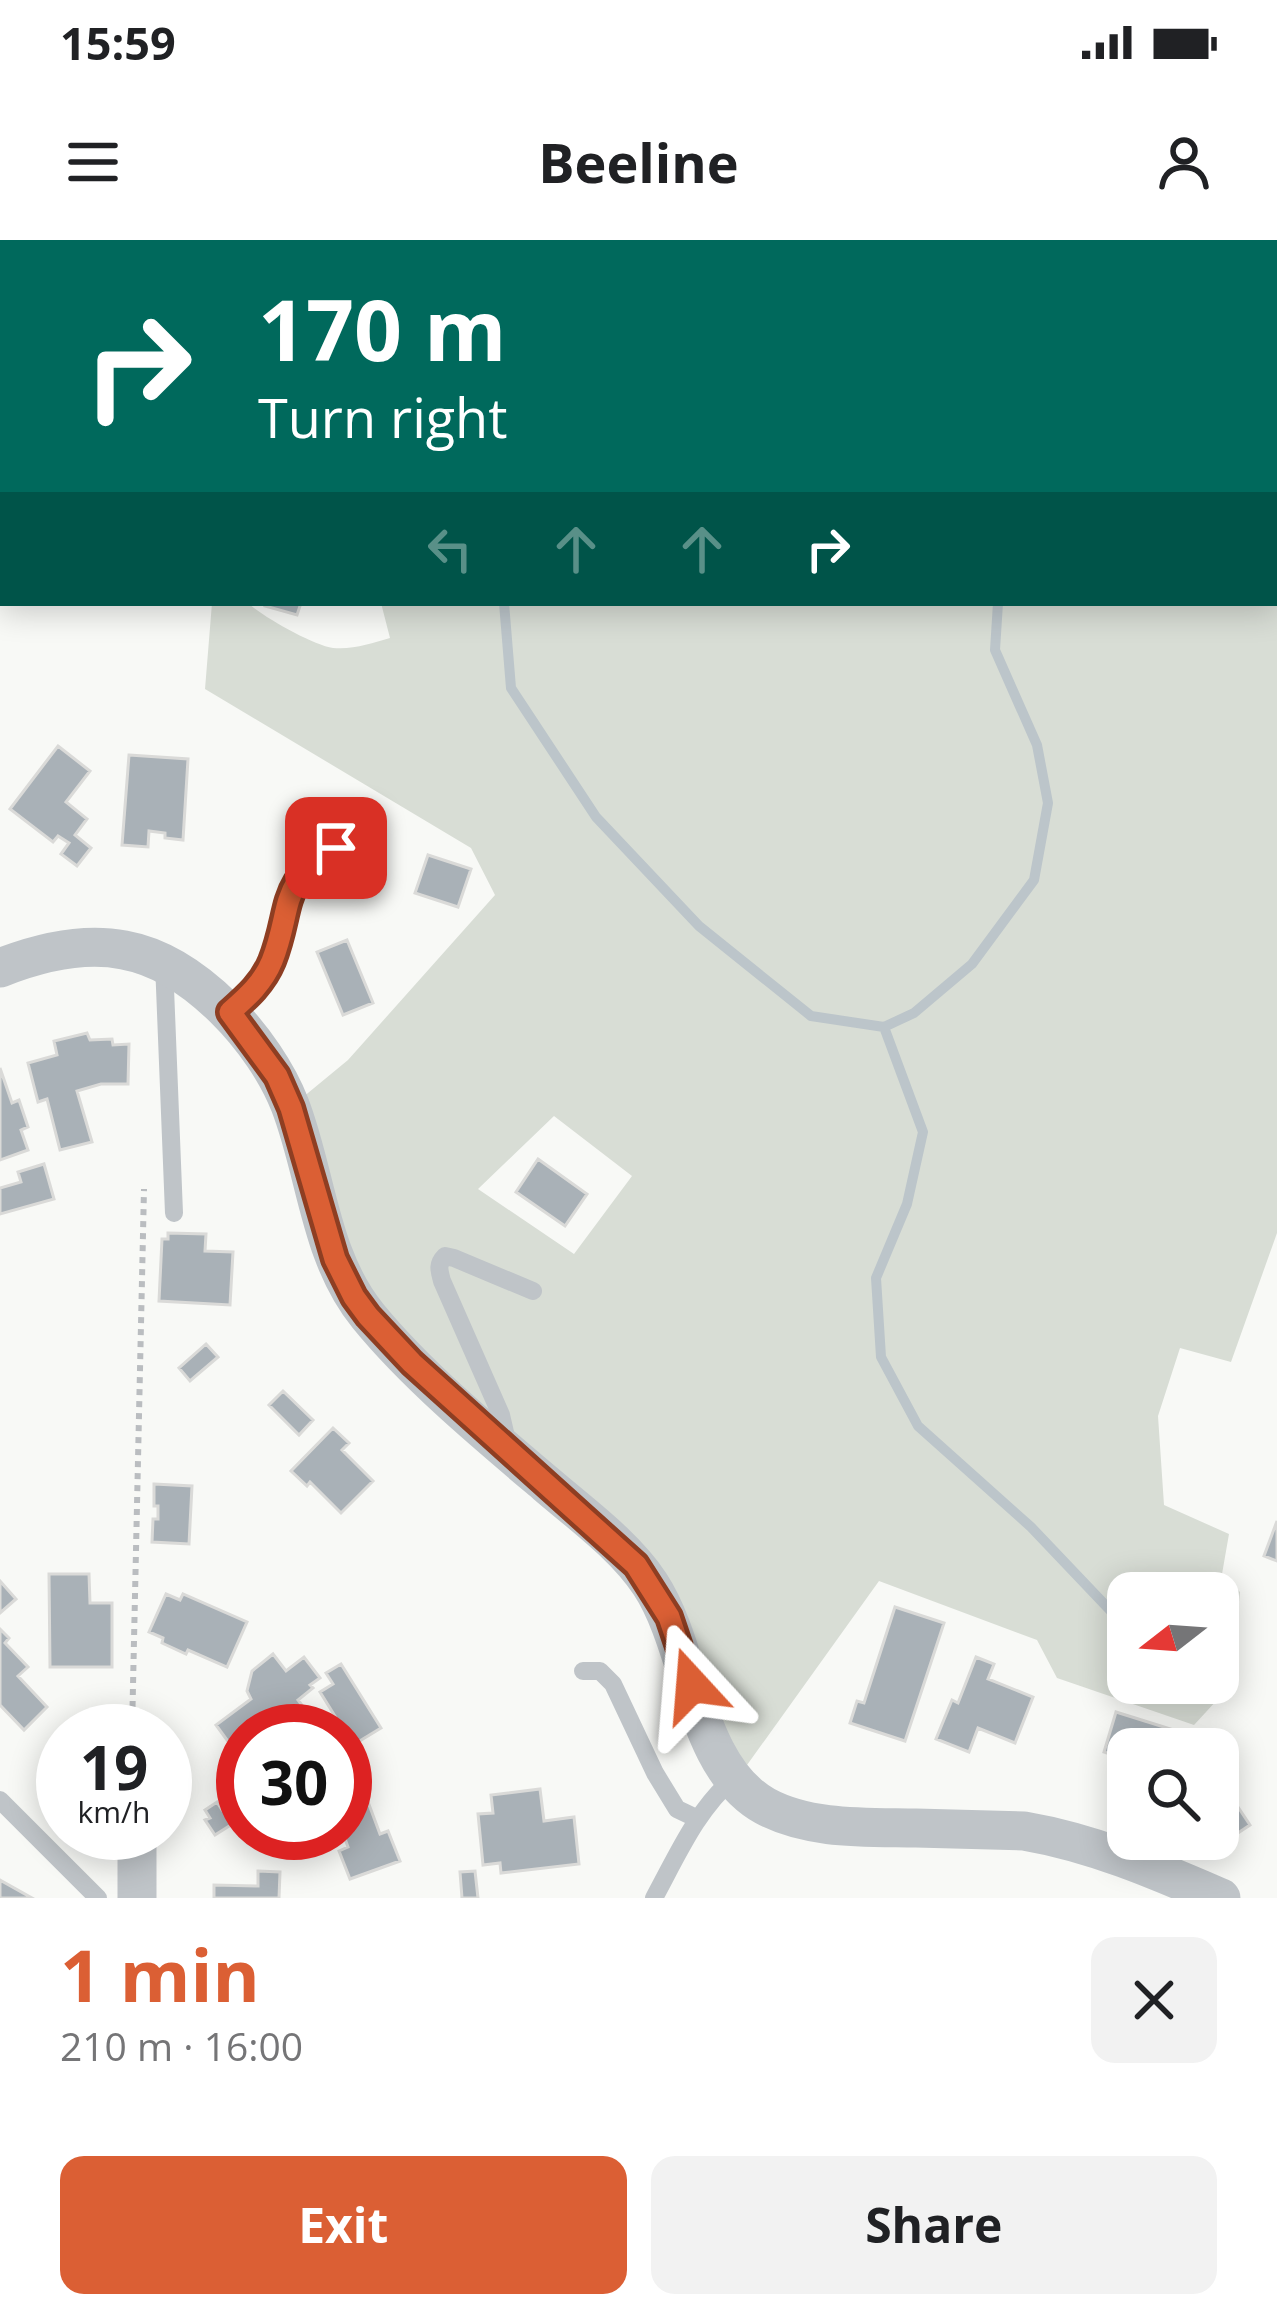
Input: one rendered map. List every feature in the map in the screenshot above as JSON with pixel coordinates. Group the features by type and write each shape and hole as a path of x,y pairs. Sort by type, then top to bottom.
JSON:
{"street":[{"path":"0,968 29,957 98,947 125,950 164,963 230,1012 258,1047 284,1092 335,1259 354,1297 412,1363 636,1565 669,1617 714,1748 734,1778 761,1804 805,1820 854,1827 1050,1835 1123,1856 1220,1898"},
{"path":"137,1860 137,1898"}],"lane":[{"path":"230,1012 259,986 273,960 289,894 313,861 336,848"},
{"path":"164,963 174,1213"},
{"path":"509,1452 501,1415 442,1281 440,1262 446,1256 454,1258 533,1291"},
{"path":"583,1671 600,1671 613,1684 677,1809 698,1819"},
{"path":"654,1898 716,1792 734,1778"},
{"path":"0,1800 98,1898"}],"path":[{"path":"133,1704 145,1172"}],"shaded area":[{"path":"212,606 252,606 301,636 340,648 390,638 382,606 1277,606 1277,1233 1231,1362 1180,1348 1158,1416 1164,1505 1229,1534 1222,1572 1107,1572 1107,1695 1057,1678 1037,1640 879,1581 737,1779 670,1617 369,1316 291,1107 348,1060 495,895 471,848 205,689","holes":["554,1116 632,1176 574,1254 478,1189"]},
{"path":"1133,1704 1213,1704 1194,1725"}],"building":[{"path":"265,606 300,606 297,615"},
{"path":"58,746 90,771 66,802 87,819 75,835 91,848 77,866 61,854 69,843 58,836 53,842 10,809"},
{"path":"129,755 188,759 183,840 149,831 148,847 122,845"},
{"path":"428,855 471,869 458,907 415,893"},
{"path":"347,940 373,1003 343,1015 317,952"},
{"path":"87,1033 90,1040 129,1044 128,1084 101,1084 77,1091 92,1142 60,1150 47,1099 38,1102 28,1063 57,1055 54,1041"},
{"path":"0,1068 12,1103 19,1100 28,1127 21,1130 28,1150 0,1160"},
{"path":"538,1159 587,1194 565,1226 516,1192"},
{"path":"44,1164 54,1199 0,1214 0,1188 21,1182 18,1172"},
{"path":"168,1233 206,1234 205,1251 233,1252 230,1305 159,1301 162,1239 168,1239"},
{"path":"206,1344 218,1357 190,1381 179,1368"},
{"path":"283,1391 313,1420 299,1435 269,1405"},
{"path":"333,1428 349,1443 342,1450 373,1481 341,1513 310,1482 307,1486 291,1471"},
{"path":"154,1484 192,1486 189,1544 152,1542 153,1519 158,1519"},
{"path":"1277,1521 1277,1561 1264,1556"},
{"path":"49,1574 89,1574 90,1603 112,1603 112,1667 50,1667"},
{"path":"0,1581 16,1599 0,1613"},
{"path":"166,1594 180,1600 183,1594 247,1622 227,1667 188,1650 186,1654 149,1632"},
{"path":"895,1607 944,1623 905,1741 850,1723 857,1701 864,1703"},
{"path":"0,1629 9,1638 5,1643 28,1667 18,1676 44,1704 36,1704 36,1718 24,1730 0,1705"},
{"path":"273,1654 286,1671 304,1657 320,1678 298,1700 301,1704 244,1704 251,1699 247,1691 252,1671"},
{"path":"976,1657 994,1664 988,1679 1033,1697 1015,1743 978,1728 969,1752 936,1739 952,1700 958,1703"},
{"path":"341,1664 366,1704 327,1704 320,1692 333,1684 326,1673"},
{"path":"1116,1712 1167,1728 1111,1728"},
{"path":"540,1789 544,1821 574,1817 579,1864 501,1873 500,1863 483,1865 478,1814 493,1813 491,1795"},
{"path":"216,1803 215,1835 205,1820 210,1818 205,1810"},
{"path":"1239,1808 1250,1825 1239,1832"},
{"path":"372,1813 380,1834 388,1831 400,1861 350,1879 343,1860 372,1860"},
{"path":"258,1871 280,1872 279,1898 214,1898 214,1885 258,1886"},
{"path":"475,1871 478,1898 462,1898 460,1872"},
{"path":"0,1880 32,1898 0,1898"}],"waterway":[{"path":"504,606 511,688 596,817 699,926 811,1016 884,1027 914,1013 972,964 1034,880 1048,803 1037,745 995,650 998,606"},
{"path":"884,1027 923,1132 907,1204 876,1278 881,1357 918,1426 1031,1527 1107,1607"}],"route":[{"path":"336,848 313,861 289,894 273,960 259,986 230,1012 277,1076 291,1108 335,1259 368,1316 412,1363 636,1565 669,1617 692,1685"}]}
